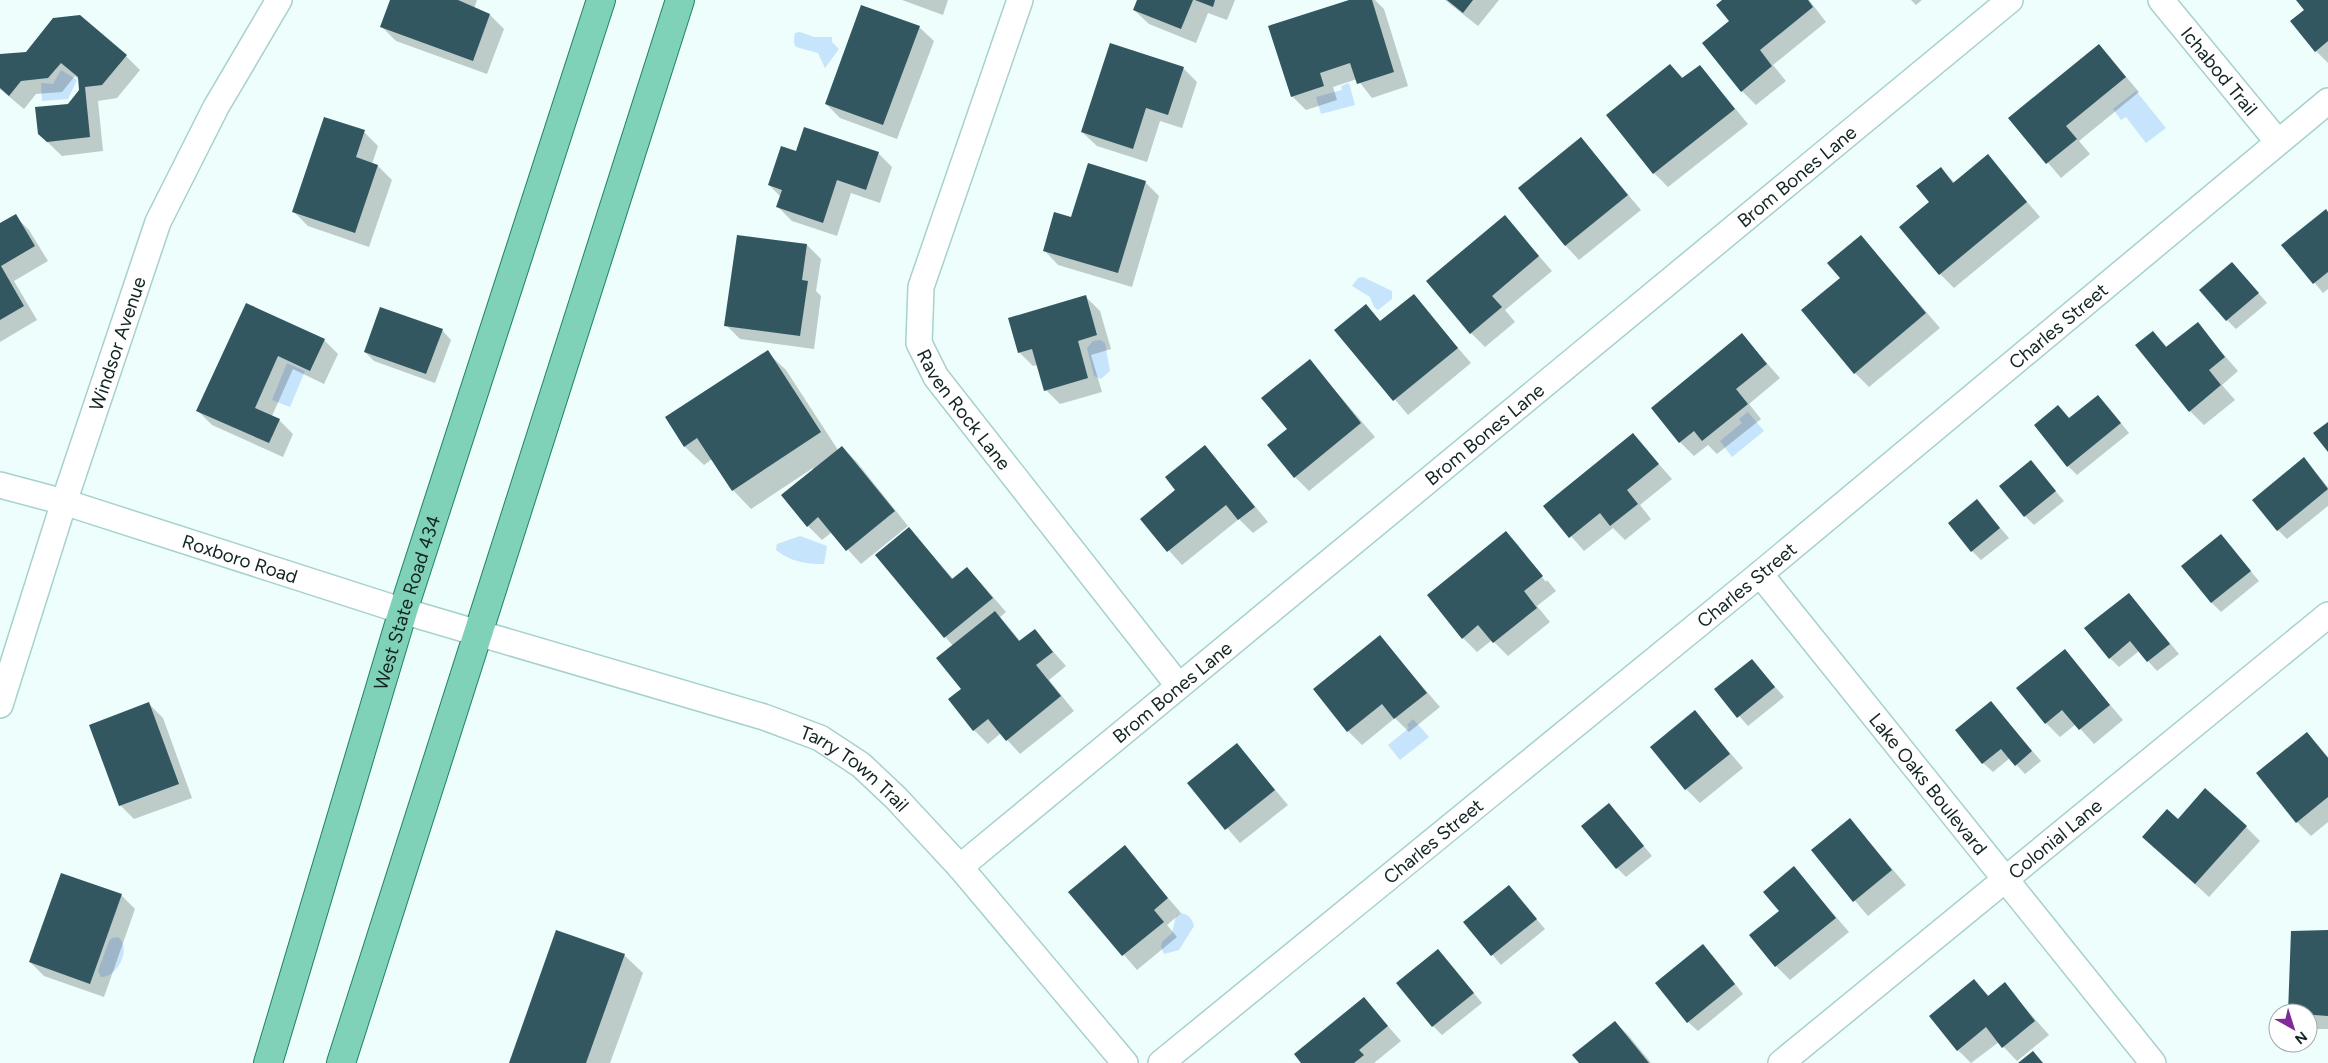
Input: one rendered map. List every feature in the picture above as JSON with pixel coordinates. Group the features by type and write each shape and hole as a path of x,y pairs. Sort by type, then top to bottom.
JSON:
{"main road":[{"name":"West State Road 434","path":"268,1063 403,612 556,144 601,0"},
{"path":"341,1063 480,633 680,0"}],"street":[{"name":"Windsor Avenue","path":"0,706 64,502 158,222 216,107 279,0"},
{"name":"Raven Rock Lane","path":"1020,0 921,287 919,343 936,377 1178,684"},
{"name":"Brom Bones Lane","path":"960,867 1178,684 2010,0"},
{"name":"Ichabod Trail","path":"2161,0 2278,142"},
{"name":"Charles Street","path":"1161,1063 1760,574 2328,100"},
{"name":"Roxboro Road","path":"0,485 64,502 403,612 480,633"},
{"name":"Lake Oaks Boulevard","path":"1760,574 2004,880 2153,1063"},
{"name":"Colonial Lane","path":"1781,1063 2328,615"},
{"name":"Tarry Town Trail","path":"480,633 764,717 820,738 861,765 896,798 960,867 1125,1063"}],"water":[{"path":"800,32 814,37 832,37 832,42 839,49 825,68 818,53 796,47 794,42 795,33"},
{"path":"61,70 77,80 68,99 42,101 41,83 53,84"},
{"path":"1349,83 1355,105 1321,114 1316,97 1342,90 1341,86"},
{"path":"2136,91 2166,128 2146,143 2126,117 2121,120 2113,109"},
{"path":"1363,277 1392,291 1392,299 1378,310 1374,307 1370,297 1352,286 1358,278"},
{"path":"1100,340 1105,343 1110,371 1101,379 1094,376 1087,348 1093,341"},
{"path":"287,363 305,371 290,407 272,400"},
{"path":"1748,412 1764,431 1732,457 1720,441 1742,423 1739,419"},
{"path":"800,536 827,546 824,564 799,562 776,550 777,544"},
{"path":"1413,719 1429,737 1400,760 1388,745 1409,728 1407,725"},
{"path":"1181,913 1190,917 1194,926 1179,950 1164,954 1161,947 1162,942 1172,933 1176,916"},
{"path":"118,937 124,948 121,961 113,972 101,977 98,971 109,941 112,938"}],"building":[{"path":"390,0 458,0 490,14 473,61 380,27"},
{"path":"1137,0 1193,0 1181,29 1133,10"},
{"path":"1195,0 1215,0 1213,7"},
{"path":"1349,0 1372,0 1394,72 1357,84 1350,63 1320,73 1324,86 1291,97 1268,26"},
{"path":"1447,0 1473,0 1463,13"},
{"path":"1722,0 1808,0 1813,7 1760,50 1772,66 1741,92 1702,43 1729,21 1716,5"},
{"path":"2296,0 2328,0 2328,41 2315,52 2290,21 2304,10"},
{"path":"861,5 920,26 883,125 825,104"},
{"path":"80,15 127,55 102,85 85,87 90,137 47,142 38,134 35,107 68,104 79,90 78,77 61,63 48,78 21,81 9,96 0,88 0,54 26,52 53,18"},
{"path":"1110,43 1184,67 1168,115 1146,108 1133,149 1081,132"},
{"path":"2099,44 2126,77 2066,126 2077,139 2046,164 2008,118"},
{"path":"1670,64 1682,78 1700,65 1735,109 1653,174 1606,115"},
{"path":"324,117 365,130 356,157 378,165 355,233 292,212"},
{"path":"804,127 879,152 866,190 837,180 823,223 776,207 782,190 768,185 781,146 796,151"},
{"path":"1581,137 1628,195 1565,246 1518,188"},
{"path":"1988,154 2027,202 1939,275 1899,227 1929,202 1916,186 1941,167 1953,183"},
{"path":"1088,163 1146,181 1118,273 1043,251 1054,212 1071,217"},
{"path":"2326,209 2328,212 2328,272 2313,284 2281,245"},
{"path":"16,214 35,246 1,266 24,306 0,320 0,223"},
{"path":"1505,215 1539,256 1492,296 1502,307 1470,334 1426,281"},
{"path":"737,235 807,244 802,280 808,281 800,336 724,326"},
{"path":"1861,235 1926,313 1854,374 1801,310 1840,278 1827,263"},
{"path":"2232,262 2259,293 2226,321 2199,290"},
{"path":"1414,294 1458,348 1393,401 1334,330 1366,304 1380,321"},
{"path":"1086,295 1097,335 1078,341 1088,378 1044,391 1032,349 1018,353 1008,318"},
{"path":"246,303 325,339 310,371 278,356 255,408 280,419 269,443 196,411"},
{"path":"380,307 443,329 426,374 364,352"},
{"path":"2198,322 2225,357 2209,370 2221,385 2189,412 2135,345 2153,331 2166,347"},
{"path":"1742,333 1767,364 1736,389 1748,404 1702,441 1694,431 1679,443 1651,408"},
{"path":"768,350 821,432 732,491 697,438 684,447 665,417"},
{"path":"1310,359 1361,423 1294,478 1267,445 1287,429 1261,398"},
{"path":"2098,395 2121,423 2067,467 2034,425 2058,405 2069,418"},
{"path":"2328,422 2328,452 2313,433"},
{"path":"1633,433 1659,464 1627,490 1638,504 1610,526 1600,513 1569,538 1543,506"},
{"path":"1205,445 1255,507 1238,520 1226,505 1167,552 1140,519 1175,490 1165,477"},
{"path":"842,446 895,511 846,551 818,517 807,527 781,495"},
{"path":"2304,457 2328,489 2277,531 2252,500"},
{"path":"2031,460 2056,491 2024,517 1999,486"},
{"path":"1977,499 2000,528 1971,552 1948,523"},
{"path":"909,527 952,579 967,567 993,598 944,638 875,555"},
{"path":"1506,531 1543,576 1524,591 1537,608 1493,643 1478,625 1462,639 1427,595"},
{"path":"2221,534 2251,571 2211,603 2181,566"},
{"path":"2129,593 2170,644 2147,662 2130,641 2109,659 2084,628"},
{"path":"995,611 1019,641 1035,629 1053,652 1036,665 1061,696 1006,741 988,719 973,731 948,699 961,689 936,658"},
{"path":"1380,635 1427,693 1394,719 1382,704 1347,732 1313,689"},
{"path":"2065,649 2110,705 2079,730 2062,710 2045,724 2016,688"},
{"path":"1752,659 1775,687 1737,718 1714,689"},
{"path":"1991,701 2032,751 2015,766 2001,749 1982,764 1955,730"},
{"path":"149,702 179,784 119,806 89,725"},
{"path":"1695,710 1730,754 1685,790 1650,747"},
{"path":"2307,732 2328,758 2328,797 2296,823 2256,773"},
{"path":"1237,743 1275,790 1225,830 1187,783"},
{"path":"2205,788 2247,826 2195,884 2142,837 2167,809 2178,819"},
{"path":"1609,803 1644,846 1616,869 1581,826"},
{"path":"1850,818 1892,870 1853,902 1811,850"},
{"path":"1125,845 1168,898 1154,910 1164,922 1122,956 1068,892"},
{"path":"1794,866 1836,918 1775,967 1749,935 1779,911 1763,892"},
{"path":"61,873 122,894 90,984 29,962"},
{"path":"1509,885 1537,919 1491,956 1463,922"},
{"path":"556,930 625,954 586,1063 509,1063"},
{"path":"2328,930 2328,1016 2318,1015 2318,1003 2288,1003 2291,931"},
{"path":"1703,944 1735,984 1687,1023 1655,983"},
{"path":"1438,949 1474,993 1432,1027 1396,983"},
{"path":"1974,979 1988,996 2005,982 2035,1021 2002,1048 1986,1027 1957,1051 1929,1016"},
{"path":"1364,997 1388,1026 1359,1050 1364,1055 1354,1063 1301,1063 1294,1054"},
{"path":"1615,1021 1649,1063 1579,1063 1572,1055"},
{"path":"2033,1051 2043,1063 2018,1063"}]}
